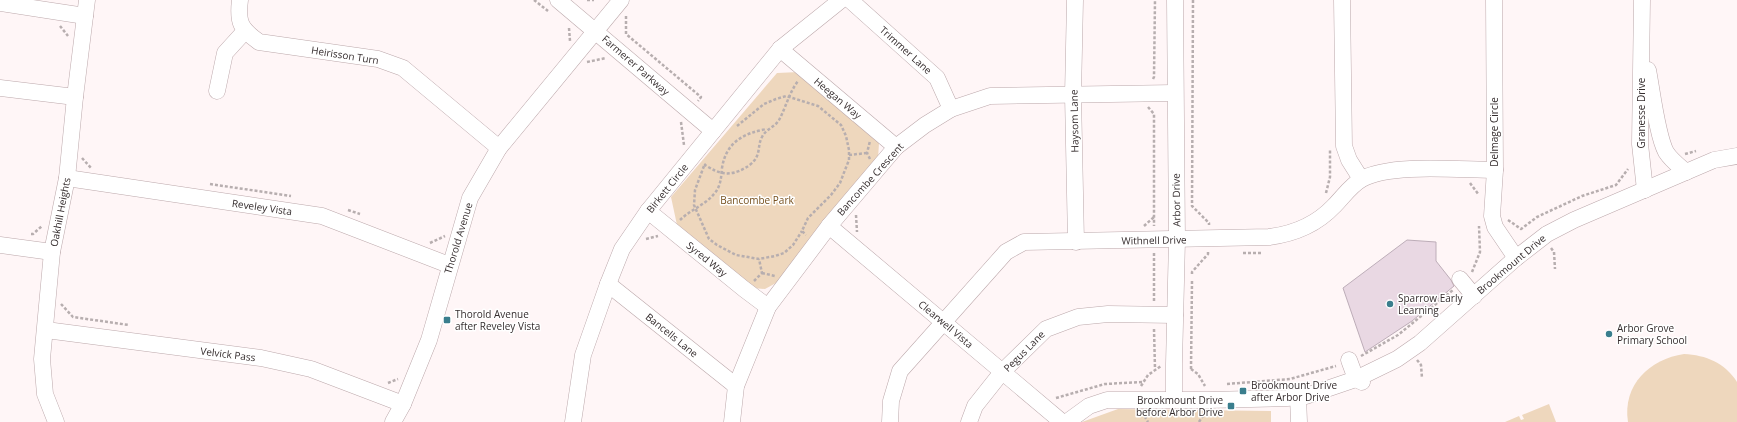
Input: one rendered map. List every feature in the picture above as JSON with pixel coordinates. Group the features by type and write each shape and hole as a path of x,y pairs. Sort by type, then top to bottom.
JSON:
{"street":[{"path":"217,91 225,53 244,31 239,13 240,0"},
{"name":"Farmerer Parkway","path":"558,0 596,30 713,131"},
{"name":"Birkett Circle","path":"572,422 582,355 622,249 648,211 780,49 841,0"},
{"name":"Trimmer Lane","path":"850,0 937,78 951,110"},
{"name":"Haysom Lane","path":"1075,0 1073,95 1076,242"},
{"name":"Arbor Drive","path":"1174,399 1177,240 1174,92 1175,0"},
{"path":"1342,0 1344,146 1349,160 1362,179"},
{"name":"Delmage Circle","path":"1494,0 1495,170 1492,216 1495,227 1516,258"},
{"name":"Granesse Drive","path":"1642,0 1640,144 1645,190"},
{"name":"Thorold Avenue","path":"393,422 403,404 429,340 449,265 470,198 500,148 619,2"},
{"path":"0,3 86,8"},
{"name":"Oakhill Heights","path":"56,422 45,394 42,360 46,330 52,252 67,178 86,8"},
{"name":"Heirisson Turn","path":"244,31 259,42 378,59 403,68 500,148"},
{"name":"Granesse Drive","path":"1642,37 1661,136 1666,151 1673,161 1686,172"},
{"name":"Heegan Way","path":"780,49 896,147"},
{"path":"0,88 75,97"},
{"name":"Bancombe Crescent","path":"732,422 736,386 768,306 816,243 896,147 925,125 951,110 990,96 1073,95 1148,102 1174,92"},
{"name":"Brookmount Drive","path":"1066,422 1089,406 1107,400 1266,400 1298,397 1359,381 1420,343 1516,258 1547,234 1574,220 1702,164 1714,160 1737,156"},
{"name":"Withnell Drive","path":"890,422 890,401 900,371 1006,252 1024,242 1177,240 1269,237 1284,235 1311,223 1330,210 1362,179 1390,170 1495,170"},
{"name":"Reveley Vista","path":"67,178 322,216 449,265"},
{"name":"Syred Way","path":"648,211 746,291 768,306"},
{"name":"Clearwell Vista","path":"830,226 1062,422"},
{"path":"0,245 52,252"},
{"path":"1461,280 1474,296"},
{"name":"Bancells Lane","path":"608,284 736,386"},
{"name":"Pegus Lane","path":"969,422 975,406 1002,372 1046,329 1078,317 1108,314 1154,316 1175,315"},
{"name":"Velvick Pass","path":"46,330 268,359 311,369 403,404"},
{"path":"1349,361 1359,381"},
{"path":"1298,397 1299,422"}],"path":[{"path":"534,0 552,14"},
{"path":"587,0 594,0"},
{"path":"1155,0 1154,77 1149,86 1148,102 1154,114 1155,369"},
{"path":"1191,369 1192,272 1208,254 1209,239 1209,223 1192,206 1193,0"},
{"path":"619,2 626,12 626,34 701,97 681,121 684,146 680,151"},
{"path":"563,24 569,29 570,45 566,49 584,65 586,62 608,58"},
{"path":"632,234 642,240 661,235 664,238 682,218 714,194 719,187 725,157 735,141 753,132 768,129 778,122 795,86 806,71"},
{"path":"709,159 698,178 695,190 694,205 710,238 717,246 736,255 759,258 784,253 793,245 808,218 831,195 840,183 849,160 846,136 842,126 818,106 789,97 776,99 764,104 735,127"},
{"path":"705,165 716,172 727,174 738,172 748,167 755,160 760,143 768,129"},
{"path":"1664,145 1670,145 1702,164"},
{"path":"1330,146 1330,177 1326,196 1321,201 1330,210"},
{"path":"849,155 867,153"},
{"path":"1225,384 1290,379 1316,373 1357,359 1398,334 1461,280 1471,274 1480,252 1479,218 1501,216 1521,229 1537,216 1582,196 1616,184 1629,167"},
{"path":"1468,181 1479,194 1479,200"},
{"path":"855,247 863,238 857,234 856,211"},
{"path":"24,248 25,233 33,234 46,223"},
{"path":"802,231 816,243"},
{"path":"746,291 762,273 759,258"},
{"path":"1205,386 1212,385"}],"green space":[{"name":"Bancombe Park","path":"799,72 879,143 878,159 776,283 765,289 752,288 677,225 671,197 777,73"},
{"path":"1684,354 1700,356 1714,361 1732,375 1737,382 1737,422 1628,422 1627,409 1629,396 1641,376 1660,362"},
{"path":"1549,404 1556,422 1505,422 1519,416 1521,420 1524,419 1522,415"},
{"path":"1118,409 1271,411 1271,422 1082,422"}],"building":[{"name":"Sparrow Early Learning","path":"1407,240 1436,242 1436,261 1454,286 1412,321 1365,352 1343,288"}],"place":[{"name":"Sparrow Early Learning","path":"1390,304"},
{"name":"Thorold Avenue after Reveley Vista","path":"447,320"},
{"name":"Arbor Grove Primary School","path":"1609,334"},
{"name":"Brookmount Drive after Arbor Drive","path":"1243,391"},
{"name":"Brookmount Drive before Arbor Drive","path":"1231,406"}]}
